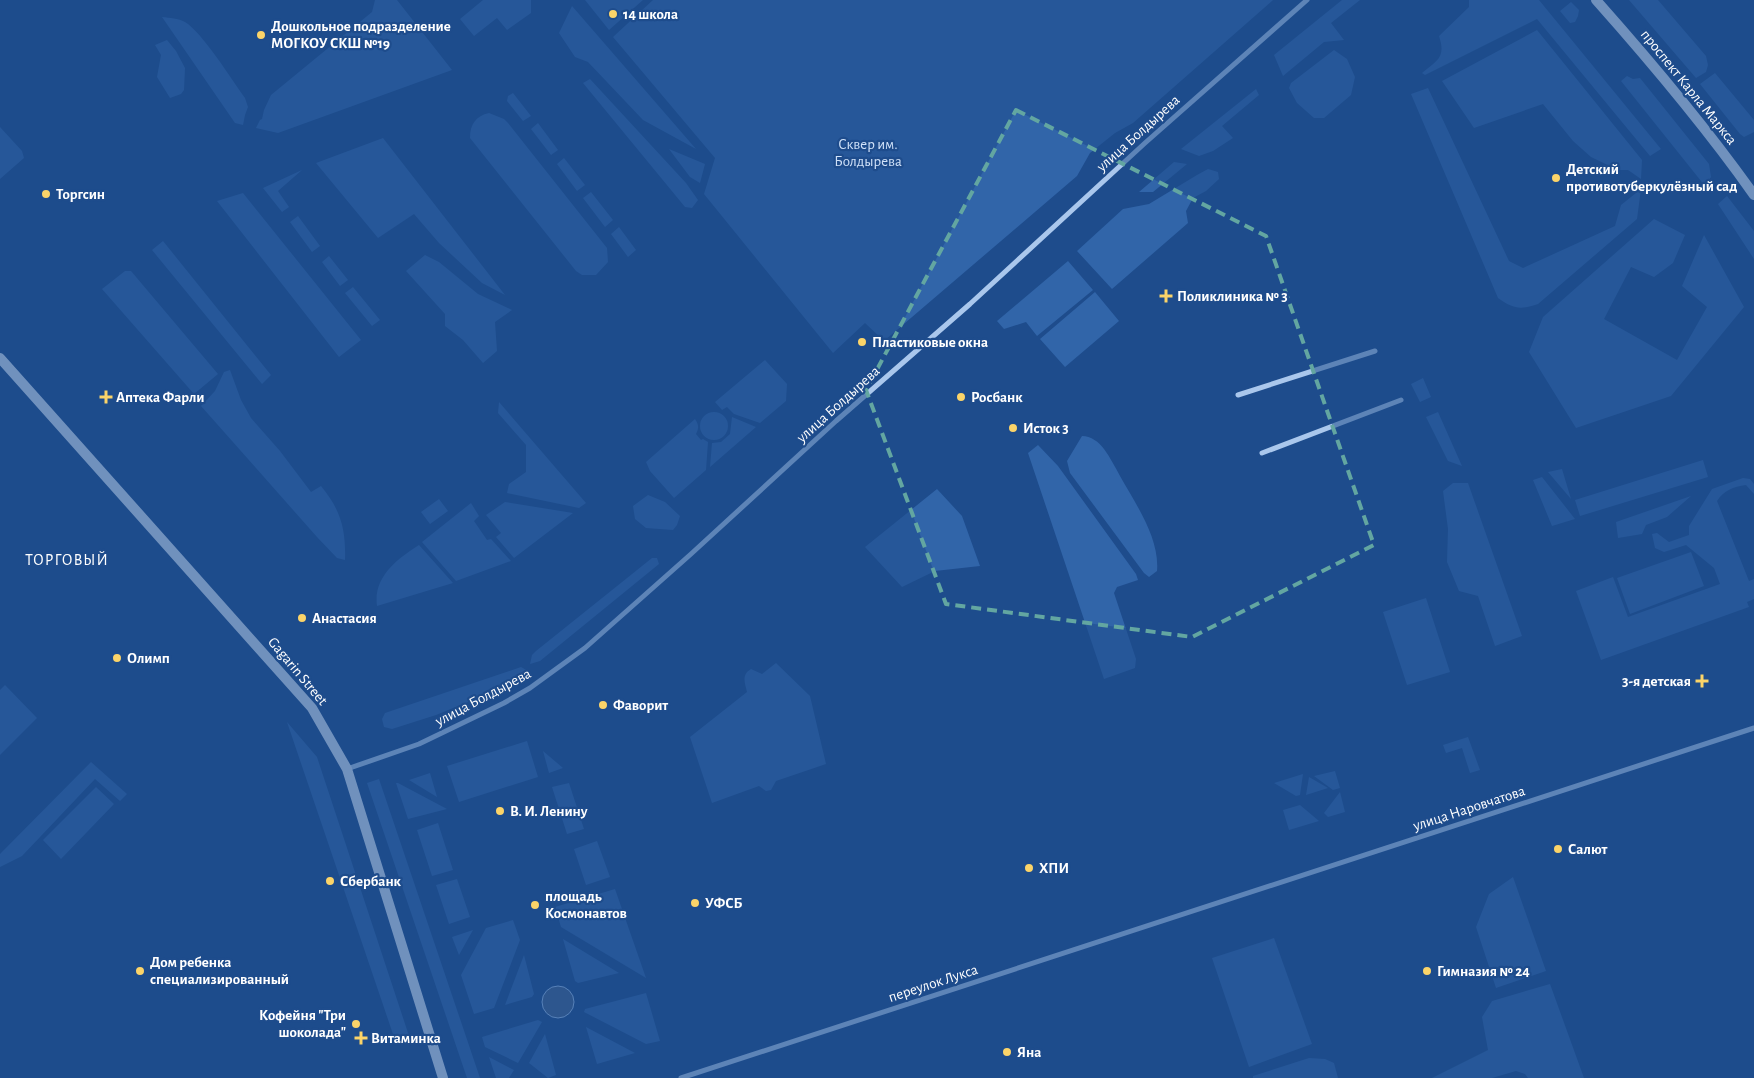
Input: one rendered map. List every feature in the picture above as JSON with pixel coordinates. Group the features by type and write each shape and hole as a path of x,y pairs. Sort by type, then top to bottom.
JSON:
{"main road":[{"name":"проспект Карла Маркса","path":"1596,0 1730,160 1754,196"},
{"name":"Gagarin Street","path":"0,358 312,708 347,769 444,1078"}],"street":[{"name":"улица Болдырева","path":"347,769 419,744 504,703 530,688 585,648 836,421 970,304 1145,143 1307,0"},
{"path":"1238,395 1375,351"},
{"path":"1262,454 1401,400"},
{"name":"улица Наровчатова","path":"1192,911 1754,728"},
{"name":"переулок Лукса","path":"681,1078 1192,911"}],"highlighted area":[{"path":"1016,110 1266,236 1374,545 1192,637 946,604 866,390"}],"green space":[{"path":"375,0 397,0 452,70 278,133 256,128 262,119 271,95 372,12"},
{"path":"483,0 531,0 531,13 507,30 497,18 474,36 460,19"},
{"name":"14 школа","path":"585,0 643,0 609,30"},
{"name":"Сквер им. Болдырева","path":"653,0 1273,0 1133,123 1115,133 1090,153 1077,176 884,341 865,323 833,353 704,194 715,158 613,37"},
{"path":"1342,0 1360,0 1331,23 1344,40 1324,42 1283,76 1274,55"},
{"path":"1469,0 1539,0 1661,149 1650,156 1537,19 1425,75 1422,73 1439,58 1442,49 1439,36 1469,7"},
{"path":"1629,0 1658,0 1706,56 1708,65 1706,72 1696,78"},
{"path":"1571,2 1579,10 1575,22 1570,23 1560,11"},
{"path":"572,6 696,149 643,120 588,62 575,57 559,33"},
{"path":"162,17 185,22 192,27 208,46 245,98 248,107 243,125 235,123"},
{"path":"1537,30 1642,160 1641,179 1628,170 1618,170 1591,157 1573,141 1543,104 1474,128 1442,81"},
{"path":"167,40 176,51 185,68 184,90 181,94 170,98 157,77 161,55 155,45"},
{"path":"1334,50 1347,59 1355,77 1351,95 1324,118 1314,118 1297,103 1289,88 1291,83"},
{"path":"1715,73 1754,120 1754,132 1744,137 1740,134 1700,84"},
{"path":"1627,76 1633,79 1640,78 1709,164 1711,177 1705,186 1621,81"},
{"path":"590,79 686,183 698,200 692,208 685,207 583,83"},
{"path":"1428,88 1509,261 1523,268 1615,226 1621,205 1641,189 1637,219 1538,304 1522,308 1503,302 1498,298 1411,94"},
{"path":"1256,89 1259,95 1222,126 1233,138 1213,151 1199,156 1181,149"},
{"path":"513,93 531,116 523,121 507,101 508,96"},
{"path":"489,113 504,119 508,123 607,248 608,262 596,275 582,275 576,271 470,138 471,129 475,121"},
{"path":"538,123 558,150 551,155 531,129"},
{"path":"0,127 22,151 24,158 0,179"},
{"path":"383,138 505,295 482,283 439,243 414,214 378,238 316,163"},
{"path":"669,149 705,164 700,183 690,177"},
{"path":"564,158 585,185 577,191 557,164"},
{"path":"1174,162 1187,164 1153,192 1139,192"},
{"path":"1208,169 1218,172 1219,179 1206,191 1193,198 1186,211 1188,223 1112,289 1077,251 1123,209 1149,204"},
{"path":"302,170 278,191 289,207 282,212 263,188"},
{"path":"591,192 613,220 605,227 583,198"},
{"path":"243,193 361,340 339,357 217,201"},
{"path":"1727,196 1754,231 1754,259 1718,204"},
{"path":"298,216 320,246 312,252 290,222"},
{"path":"1654,219 1685,235 1673,263 1654,277 1631,267 1604,319 1677,360 1707,307 1682,286 1704,235 1744,307 1671,396 1576,428 1529,352 1543,317"},
{"path":"619,227 636,250 628,257 611,234"},
{"path":"163,241 271,375 262,384 152,250"},
{"path":"425,255 439,262 478,294 512,310 495,322 497,351 483,363 463,340 445,326 445,314 406,271"},
{"path":"329,256 348,280 340,286 322,262"},
{"path":"1068,261 1093,290 1037,336 1026,322 1004,329 997,321"},
{"path":"125,271 131,271 218,374 194,394 102,289"},
{"path":"353,287 380,320 372,326 345,293"},
{"path":"1095,292 1119,321 1065,367 1040,339"},
{"path":"765,360 787,384 786,401 760,423 734,414 727,407 722,410 715,402"},
{"path":"230,370 241,400 251,418 280,451 311,492 321,486 333,503 338,512 343,530 345,560 337,558 317,537 201,406 215,391 224,372"},
{"path":"1423,378 1431,397 1420,402 1411,384"},
{"path":"499,402 586,503 579,508 507,493 509,484 526,472 526,445 498,413"},
{"path":"714,412 724,416 728,426 724,436 714,440 704,436 700,426 704,416"},
{"path":"1438,412 1462,466 1448,461 1426,417"},
{"path":"732,417 756,427 710,467 712,443 721,442 730,434"},
{"path":"695,419 698,426 696,434 701,440 703,439 708,442 706,470 674,498 650,471 646,462"},
{"path":"1082,436 1089,437 1104,449 1145,521 1155,546 1157,559 1157,571 1149,577 1144,573 1070,473 1067,461"},
{"path":"1038,445 1058,466 1136,574 1138,580 1117,587 1114,593 1136,659 1135,668 1104,679 1028,453"},
{"path":"1703,460 1708,477 1580,516 1575,500"},
{"path":"1562,469 1571,499 1548,472"},
{"path":"1542,477 1575,519 1552,526 1533,480"},
{"path":"1743,478 1750,479 1754,484 1754,494 1746,485 1733,488 1717,501 1749,581 1754,579 1754,599 1747,602 1749,607 1601,660 1576,591 1613,577 1628,617 1720,584 1714,568 1686,545 1664,552 1655,548 1652,534 1657,533 1669,542 1689,535 1689,526 1712,489"},
{"path":"1453,483 1468,483 1522,636 1495,646 1478,596 1459,591 1447,562 1448,529 1443,491"},
{"path":"937,489 962,516 980,566 935,571 902,587 865,547"},
{"path":"648,495 665,502 680,516 673,530 646,528 635,519 633,506"},
{"path":"1691,496 1667,517 1646,525 1642,534 1618,538 1616,522"},
{"path":"439,499 448,511 430,524 421,512"},
{"path":"505,502 573,513 514,558 496,537 501,533 486,515"},
{"path":"471,503 479,516 474,521 487,540 491,539 511,561 456,581 422,542"},
{"path":"419,545 453,583 377,606 379,586 388,570"},
{"path":"1691,552 1704,586 1630,614 1617,578"},
{"path":"652,558 657,558 659,564 540,661 530,664 532,655 536,651"},
{"path":"1426,598 1450,672 1407,685 1383,612"},
{"path":"776,663 810,696 826,764 776,781 771,790 766,791 759,786 712,803 690,737 747,692 744,679 748,671 751,669 762,674"},
{"path":"521,667 528,671 500,689 436,715 392,729 384,727 382,719 385,713"},
{"path":"5,685 37,718 0,755 0,690"},
{"path":"287,722 317,757 410,1039 396,1043"},
{"path":"1468,737 1480,770 1470,773 1462,748 1446,753 1443,745"},
{"path":"527,741 538,777 459,802 447,766"},
{"path":"543,751 563,768 549,773"},
{"path":"91,762 127,794 120,801 95,779 22,856 0,867 0,854"},
{"path":"1335,771 1340,788 1333,790 1314,776"},
{"path":"430,773 437,797 409,780"},
{"path":"1303,774 1300,795 1296,796 1274,783"},
{"path":"1309,777 1328,788 1306,795"},
{"path":"379,779 480,1078 467,1078 367,783"},
{"path":"396,783 398,783 447,809 408,819"},
{"path":"569,783 584,829 567,834 552,787"},
{"path":"96,787 114,804 61,859 43,840"},
{"path":"1340,792 1345,812 1328,817 1324,813"},
{"path":"1300,805 1319,821 1289,830 1283,810"},
{"path":"438,823 453,870 432,876 417,830"},
{"path":"597,841 610,877 586,885 574,849"},
{"path":"1513,877 1546,971 1496,988 1476,927 1489,894"},
{"path":"457,879 470,917 449,924 436,885"},
{"path":"615,889 646,978 561,927 555,907"},
{"path":"513,920 520,940 494,1008 474,1014 461,975 486,928"},
{"path":"473,930 459,955 452,937"},
{"path":"1274,938 1312,1044 1249,1067 1212,958"},
{"path":"563,939 619,973 578,983 575,981"},
{"path":"524,955 534,994 532,997 505,1005"},
{"path":"1550,984 1584,1078 1528,1078 1525,1074 1516,1071 1492,1078 1432,1078 1488,1050 1482,1017 1492,1001"},
{"path":"646,993 660,1041 646,1044 584,1012 585,1009"},
{"path":"538,1020 542,1022 518,1063 485,1047 482,1037"},
{"path":"586,1027 635,1053 597,1064"},
{"path":"545,1034 556,1075 548,1078 529,1063"},
{"path":"489,1057 514,1070 509,1078 496,1078"},
{"path":"1309,1058 1325,1059 1334,1063 1338,1078 1253,1078 1253,1076"}],"shaded area":[{"path":"558,986 569,991 574,1002 569,1013 558,1018 547,1013 542,1002 547,991"}],"place":[{"name":"14 школа","path":"613,14"},
{"name":"Дошкольное подразделение МОГКОУ СКШ №19","path":"261,35"},
{"name":"Детский противотуберкулёзный сад","path":"1556,178"},
{"name":"Торгсин","path":"46,194"},
{"name":"Поликлиника № 3","path":"1166,296"},
{"name":"Пластиковые окна","path":"862,342"},
{"name":"Аптека Фарли","path":"106,397"},
{"name":"Росбанк","path":"961,397"},
{"name":"Исток 3","path":"1013,428"},
{"name":"Анастасия","path":"302,618"},
{"name":"Олимп","path":"117,658"},
{"name":"3-я детская","path":"1702,681"},
{"name":"Фаворит","path":"603,705"},
{"name":"В. И. Ленину","path":"500,811"},
{"name":"Салют","path":"1558,849"},
{"name":"ХПИ","path":"1029,868"},
{"name":"Сбербанк","path":"330,881"},
{"name":"УФСБ","path":"695,903"},
{"name":"площадь Космонавтов","path":"535,905"},
{"name":"Дом ребенка специализированный","path":"140,971"},
{"name":"Гимназия № 24","path":"1427,971"},
{"name":"Кофейня \"Три шоколада\"","path":"356,1024"},
{"name":"Витаминка","path":"361,1038"},
{"name":"Яна","path":"1007,1052"}],"district":[{"name":"ТОРГОВЫЙ","path":"67,559"}]}
